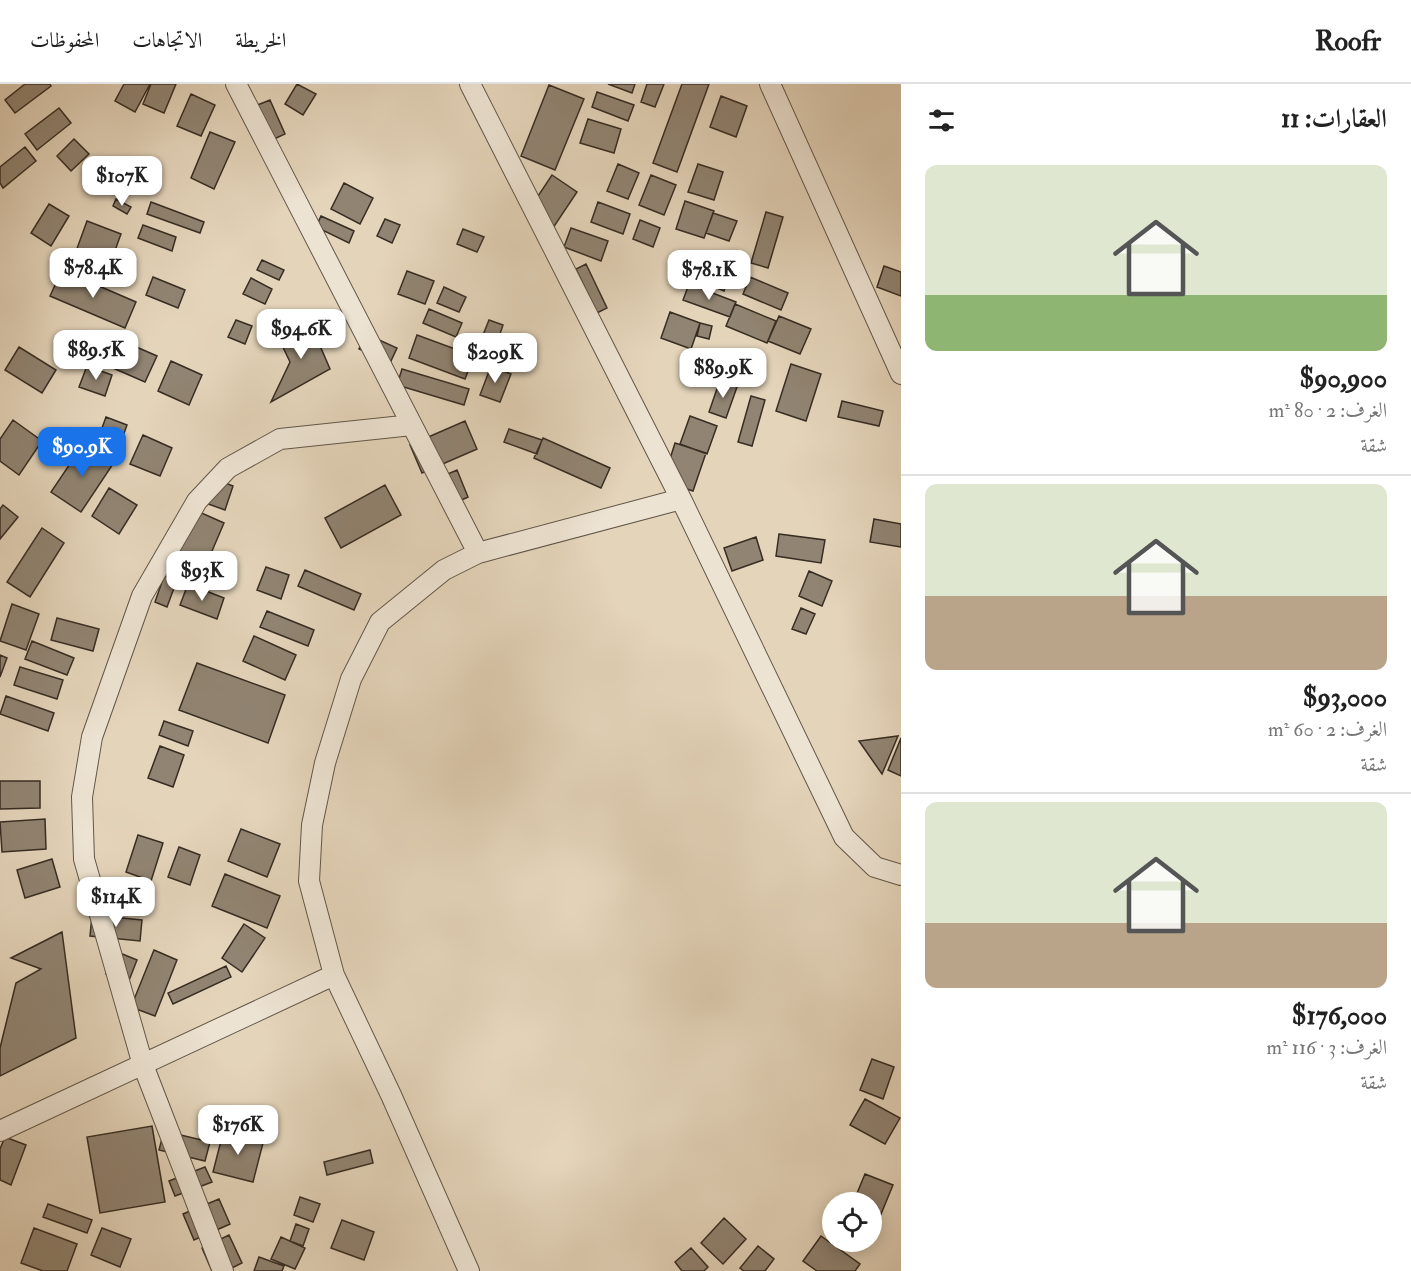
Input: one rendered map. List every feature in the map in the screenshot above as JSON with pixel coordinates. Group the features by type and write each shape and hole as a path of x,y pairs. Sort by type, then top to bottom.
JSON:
{"street":[{"path":"236,84 478,553"},
{"path":"470,84 681,498 844,837 875,867 901,875"},
{"path":"770,84 901,374"},
{"path":"223,1271 143,1065 84,859 82,798 92,737 142,596 197,501 228,468 280,439 412,425"},
{"path":"469,1271 391,1095 334,975 309,881 312,825 325,763 351,679 380,622 444,570 478,553 681,498"},
{"path":"0,1131 334,975"}],"building":[{"path":"25,84 50,84 51,86 15,113 5,100"},
{"path":"124,84 150,84 135,112 115,101"},
{"path":"151,84 176,84 164,113 143,104"},
{"path":"297,84 316,94 303,115 285,104"},
{"path":"608,84 635,84 632,93"},
{"path":"647,84 664,84 655,107 641,102"},
{"path":"682,84 709,84 677,172 653,163"},
{"path":"549,85 584,99 555,170 521,156"},
{"path":"597,92 634,105 628,121 592,107"},
{"path":"191,94 215,105 201,136 177,126"},
{"path":"721,96 747,106 736,137 710,127"},
{"path":"270,100 285,134 270,141 255,106"},
{"path":"59,108 71,123 37,150 25,134"},
{"path":"588,119 621,129 614,153 580,143"},
{"path":"210,132 235,142 214,189 191,178"},
{"path":"74,139 89,154 71,171 57,156"},
{"path":"25,147 36,161 3,188 0,183 0,167"},
{"path":"618,164 639,173 628,199 607,191"},
{"path":"698,164 723,172 714,200 688,192"},
{"path":"552,175 577,192 551,231 526,214"},
{"path":"651,175 676,185 664,215 639,205"},
{"path":"96,176 112,182 108,192 92,186"},
{"path":"344,183 373,198 360,224 331,209"},
{"path":"116,199 131,207 127,214 113,206"},
{"path":"685,201 714,211 704,238 676,229"},
{"path":"151,202 204,222 200,233 147,214"},
{"path":"598,202 630,214 623,234 591,222"},
{"path":"49,204 69,216 51,246 31,233"},
{"path":"766,212 783,217 768,268 751,263"},
{"path":"713,213 737,221 729,241 706,233"},
{"path":"321,216 354,231 349,243 316,227"},
{"path":"385,219 400,225 392,243 377,236"},
{"path":"640,220 660,228 653,247 633,239"},
{"path":"87,221 121,234 109,267 75,254"},
{"path":"143,225 176,237 172,251 138,238"},
{"path":"571,228 608,241 601,261 564,247"},
{"path":"463,229 484,237 477,252 457,244"},
{"path":"689,258 730,276 724,291 682,273"},
{"path":"262,260 284,270 279,280 257,270"},
{"path":"586,264 607,308 597,313 576,269"},
{"path":"884,266 901,272 901,296 877,287"},
{"path":"62,270 136,302 125,328 50,296"},
{"path":"407,271 434,281 425,304 398,294"},
{"path":"153,277 185,290 178,308 146,295"},
{"path":"750,277 788,293 781,310 743,294"},
{"path":"251,278 272,289 265,304 243,294"},
{"path":"689,284 736,302 730,317 683,300"},
{"path":"444,287 466,297 459,312 437,303"},
{"path":"735,304 776,321 767,343 726,326"},
{"path":"429,309 462,323 456,337 423,323"},
{"path":"670,312 700,323 691,349 661,338"},
{"path":"779,316 811,329 800,354 768,341"},
{"path":"236,320 252,326 245,344 228,337"},
{"path":"489,320 503,325 498,340 483,335"},
{"path":"700,323 712,326 709,339 697,336"},
{"path":"311,325 330,369 271,402 290,362 279,339"},
{"path":"366,334 397,348 390,363 359,349"},
{"path":"417,335 474,356 465,379 409,358"},
{"path":"125,342 157,356 145,382 113,368"},
{"path":"19,347 56,370 42,393 5,370"},
{"path":"171,361 202,375 189,405 158,391"},
{"path":"791,364 821,374 806,421 776,411"},
{"path":"87,366 112,375 105,396 79,387"},
{"path":"491,366 511,374 500,402 480,395"},
{"path":"402,369 469,389 464,405 397,385"},
{"path":"720,380 737,387 726,418 709,412"},
{"path":"751,396 765,400 752,446 738,442"},
{"path":"842,401 883,411 879,426 838,417"},
{"path":"690,416 717,426 707,454 680,444"},
{"path":"106,417 127,425 119,447 98,439"},
{"path":"13,420 42,441 19,475 0,461 0,439"},
{"path":"465,421 477,449 422,473 410,445"},
{"path":"509,429 542,440 537,454 504,442"},
{"path":"143,435 172,448 160,476 130,464"},
{"path":"543,438 610,468 601,488 534,458"},
{"path":"84,443 113,464 81,512 51,492"},
{"path":"675,443 706,453 693,491 663,481"},
{"path":"457,470 468,497 444,508 432,481"},
{"path":"209,477 233,486 225,510 200,501"},
{"path":"385,485 401,515 341,548 325,518"},
{"path":"109,488 137,505 119,534 92,516"},
{"path":"3,505 18,517 0,539 0,509"},
{"path":"188,507 224,523 203,572 167,556"},
{"path":"874,519 901,524 901,547 870,542"},
{"path":"42,528 64,543 30,597 7,582"},
{"path":"779,534 825,540 821,563 776,556"},
{"path":"756,537 763,560 732,571 724,548"},
{"path":"266,567 289,575 281,599 257,590"},
{"path":"305,570 361,594 354,610 298,586"},
{"path":"809,571 832,581 822,606 799,596"},
{"path":"164,576 177,580 167,607 155,602"},
{"path":"188,584 224,598 217,619 180,605"},
{"path":"12,604 39,614 26,650 0,641"},
{"path":"801,608 815,614 806,634 792,629"},
{"path":"267,611 314,630 308,646 260,627"},
{"path":"57,618 99,629 93,651 51,640"},
{"path":"254,636 296,655 285,680 243,661"},
{"path":"32,641 74,658 67,675 25,659"},
{"path":"0,655 7,658 0,677"},
{"path":"197,663 285,695 268,743 179,710"},
{"path":"20,667 63,680 57,699 14,685"},
{"path":"6,696 54,713 48,731 0,714"},
{"path":"164,721 193,731 188,746 159,735"},
{"path":"898,736 882,774 859,741"},
{"path":"901,738 901,776 888,770"},
{"path":"160,746 184,755 173,787 148,778"},
{"path":"0,781 40,781 40,808 0,809"},
{"path":"45,819 46,849 2,852 0,822"},
{"path":"241,829 280,844 267,877 228,861"},
{"path":"138,835 163,843 151,881 126,872"},
{"path":"179,847 200,855 190,885 168,877"},
{"path":"52,859 60,887 25,898 17,870"},
{"path":"225,874 280,896 267,928 212,906"},
{"path":"92,915 142,920 140,941 90,936"},
{"path":"244,924 265,938 242,972 222,958"},
{"path":"62,932 76,1038 0,1076 0,1048 16,983 41,969 11,958"},
{"path":"154,950 177,960 155,1016 131,1007"},
{"path":"115,951 137,960 128,983 106,974"},
{"path":"226,966 231,977 173,1004 168,993"},
{"path":"872,1059 894,1067 883,1099 860,1090"},
{"path":"865,1099 900,1118 885,1144 850,1125"},
{"path":"152,1126 165,1202 100,1213 87,1137"},
{"path":"224,1129 264,1139 253,1182 213,1172"},
{"path":"164,1131 210,1142 205,1161 159,1150"},
{"path":"5,1137 26,1145 11,1185 0,1180 0,1149"},
{"path":"370,1150 373,1163 327,1175 324,1162"},
{"path":"205,1167 212,1182 175,1196 169,1181"},
{"path":"865,1174 893,1185 882,1212 882,1192 858,1192"},
{"path":"300,1197 320,1204 313,1222 294,1215"},
{"path":"219,1199 230,1224 194,1240 183,1214"},
{"path":"48,1204 92,1220 87,1233 43,1217"},
{"path":"724,1218 746,1239 723,1264 701,1243"},
{"path":"342,1220 374,1232 364,1260 331,1248"},
{"path":"296,1224 309,1229 303,1246 290,1241"},
{"path":"34,1228 77,1244 67,1271 43,1271 21,1263"},
{"path":"102,1228 131,1239 120,1267 91,1255"},
{"path":"229,1235 242,1263 226,1271 212,1271 202,1248"},
{"path":"821,1236 822,1252 843,1252 860,1264 855,1271 817,1271 803,1261"},
{"path":"281,1237 305,1248 295,1269 271,1259"},
{"path":"758,1246 774,1259 765,1271 744,1271 740,1268"},
{"path":"691,1248 708,1267 704,1271 682,1271 675,1262"},
{"path":"259,1257 284,1266 282,1271 254,1271"}]}
